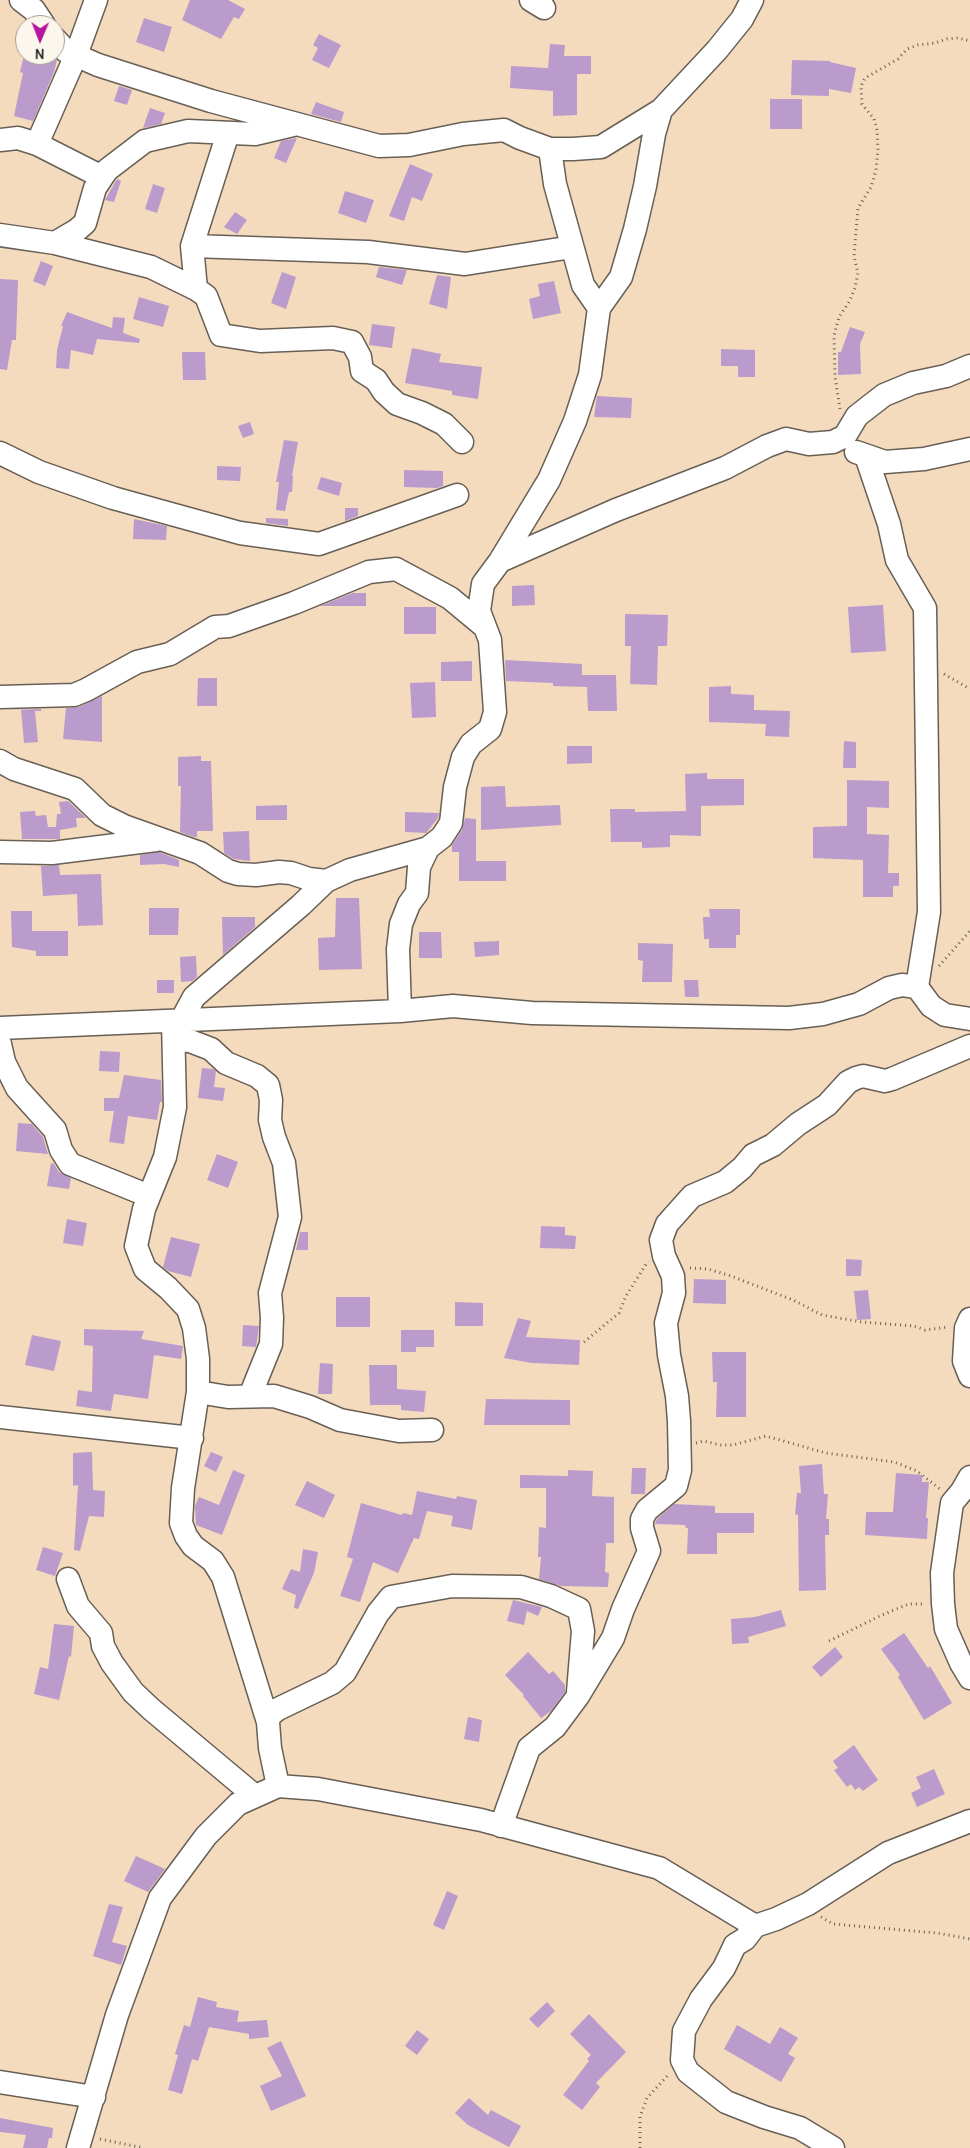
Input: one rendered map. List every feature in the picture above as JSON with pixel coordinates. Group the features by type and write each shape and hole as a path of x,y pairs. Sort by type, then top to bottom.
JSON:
{"street":[{"path":"21,0 37,15"},
{"path":"37,144 76,55 96,0"},
{"path":"65,50 98,65 211,101 379,146 408,145 478,132 504,130 550,149 601,147 661,110 718,50 742,19 752,0"},
{"path":"278,1786 270,1748 268,1722 223,1577 213,1561 193,1546 186,1536 181,1523 183,1488 198,1392 198,1359 194,1328 188,1309 168,1288 145,1269 136,1246 144,1208 165,1156 175,1107 176,1027 194,997 301,905 326,881 350,870 428,848 442,837 451,824 455,786 463,757 471,744 490,730 495,712 490,640 479,611 482,584 500,561 549,480 575,421 590,375 598,308 621,277 635,229 654,134 661,110"},
{"path":"55,243 78,230 84,222 95,188 107,170 145,141 188,131 255,134 296,125"},
{"path":"196,289 192,246 228,133"},
{"path":"0,140 18,138 37,144 102,177"},
{"path":"550,149 554,184 583,285 598,308"},
{"path":"0,235 55,243 152,267 206,296 221,335 260,341 334,338 352,342 360,357 362,371 376,380 384,392 397,404 422,412 444,424 462,442"},
{"path":"192,246 368,252 465,264 572,247"},
{"path":"500,561 616,510 725,468 767,446 786,439 809,444 833,442 845,436 858,416 884,395 913,383 946,376 970,366"},
{"path":"833,442 885,462 924,458 970,449"},
{"path":"0,453 39,472 113,498 240,533 319,544 457,495"},
{"path":"866,456 890,524 897,560 924,608 929,912 917,987 931,1006 945,1014 970,1019"},
{"path":"0,697 74,694 86,690 137,662 170,654 214,627 229,626 294,603 369,572 396,569 450,598 486,627"},
{"path":"0,761 14,769 75,789 102,816 160,840 200,853 228,871 238,874 291,872 309,879 326,881"},
{"path":"0,852 52,853 160,840"},
{"path":"400,1011 398,949 401,924 409,904 417,893 419,867 428,848"},
{"path":"0,1028 176,1027 453,1006 532,1014 789,1018 823,1014 859,1004 889,988 902,985 917,987"},
{"path":"176,1027 190,1041 211,1049 226,1063 257,1076 268,1086 271,1100 270,1120 284,1163 290,1217 270,1294 272,1318 271,1344 250,1396"},
{"path":"0,1044 4,1062 17,1088 55,1130 61,1150 70,1164 149,1196"},
{"path":"501,1826 529,1748 555,1727 578,1696 613,1638 623,1609 648,1558 649,1552 642,1528 642,1519 647,1510 676,1486 680,1470 678,1456 679,1421 677,1396 668,1355 666,1323 674,1293 671,1273 664,1256 661,1240 667,1224 692,1196 725,1182 742,1168 753,1155 773,1145 798,1124 827,1105 848,1082 863,1076 885,1080 892,1078 970,1046"},
{"path":"968,1326 964,1362 970,1376"},
{"path":"198,1392 228,1397 274,1396 310,1407 340,1420 400,1431 432,1430"},
{"path":"0,1417 192,1438"},
{"path":"970,1477 952,1503 942,1573 946,1629 960,1663 970,1678"},
{"path":"68,1579 78,1606 101,1633 103,1646 112,1663 133,1692 150,1709 256,1796"},
{"path":"268,1722 270,1715 278,1709 332,1683 345,1672 378,1613 392,1598 452,1586 521,1587 551,1596 579,1609 583,1631 578,1696"},
{"path":"80,2142 117,2015 160,1898 206,1836 238,1804 278,1786 318,1789 347,1794 501,1826 658,1868 755,1926"},
{"path":"834,2148 800,2128 764,2117 726,2102 688,2072 682,2060 684,2031 701,2000 724,1968 735,1945 745,1938 755,1926 776,1919 808,1904 888,1853 970,1821"},
{"path":"0,2082 94,2097"}],"path":[{"path":"851,426 840,408 834,355 834,336 839,317 849,302 858,273 854,256 858,208 871,186 876,170 877,130 874,119 862,104 861,86 865,78 898,58 907,49 918,44 936,43 958,38 970,41"},
{"path":"926,663 970,689"},
{"path":"938,968 970,931"},
{"path":"584,1342 619,1313 640,1271 661,1240"},
{"path":"671,1273 691,1268 708,1269 793,1300 822,1314 862,1322 914,1326 925,1330 968,1326"},
{"path":"678,1456 697,1442 733,1445 766,1436 826,1454 894,1462 917,1471 934,1483 952,1503"},
{"path":"829,1641 909,1604 943,1604"},
{"path":"808,1904 814,1913 833,1924 937,1933 970,1938"},
{"path":"640,2148 640,2116 647,2098 682,2060"},
{"path":"80,2142 144,2148"}],"building":[{"path":"190,0 228,0 245,9 239,19 234,17 221,39 182,20"},
{"path":"144,18 172,27 164,52 136,42"},
{"path":"319,34 341,45 329,68 312,60 318,48 313,45"},
{"path":"550,44 565,45 564,56 591,56 591,74 577,74 577,115 553,116 553,91 510,88 511,66 548,68"},
{"path":"792,60 830,61 856,68 851,93 829,89 829,96 791,95"},
{"path":"22,65 56,65 33,121 14,116 23,73 20,72"},
{"path":"119,86 132,90 127,105 114,101"},
{"path":"770,99 802,99 802,129 770,129"},
{"path":"316,102 344,112 341,122 311,114"},
{"path":"150,108 165,113 161,124 143,128"},
{"path":"297,138 286,163 274,158 281,141"},
{"path":"410,164 433,174 422,201 412,197 404,221 389,216"},
{"path":"117,179 121,181 114,202 105,200"},
{"path":"153,184 165,188 157,213 145,209"},
{"path":"345,191 374,200 366,223 338,213"},
{"path":"235,212 247,220 237,234 224,227"},
{"path":"41,261 53,266 45,286 33,281"},
{"path":"379,267 407,270 402,285 376,277"},
{"path":"282,272 296,277 286,309 271,303"},
{"path":"437,275 451,277 447,309 429,304"},
{"path":"0,279 18,280 16,340 12,340 7,370 0,369"},
{"path":"554,281 561,313 533,319 529,299 540,296 538,284"},
{"path":"139,297 169,306 163,327 133,319"},
{"path":"67,312 112,328 113,317 125,318 123,333 140,339 139,343 97,339 93,355 71,350 69,369 56,368 57,350 63,326 61,326"},
{"path":"372,324 395,327 392,348 369,345"},
{"path":"850,327 865,332 860,344 861,374 838,375 838,352 841,352"},
{"path":"412,348 441,354 439,362 482,367 478,399 452,395 452,391 405,383"},
{"path":"721,349 755,350 755,377 738,377 738,366 721,366"},
{"path":"182,352 205,352 206,380 183,380"},
{"path":"597,396 632,398 631,418 594,417"},
{"path":"250,422 254,434 243,438 238,426"},
{"path":"284,440 298,442 292,476 292,492 289,492 285,511 276,510 279,482 276,482"},
{"path":"217,466 241,467 240,481 217,480"},
{"path":"404,470 443,471 443,486 437,488 404,487"},
{"path":"321,477 342,483 339,496 317,489"},
{"path":"345,508 358,508 358,516 345,521"},
{"path":"266,518 288,519 288,526 266,523"},
{"path":"134,519 167,526 166,540 133,539"},
{"path":"534,585 535,605 512,606 512,586"},
{"path":"353,593 366,593 366,606 320,606"},
{"path":"883,605 886,651 851,653 848,607"},
{"path":"404,607 436,607 436,634 404,634"},
{"path":"625,614 668,615 667,646 658,646 657,685 630,684 631,646 625,646"},
{"path":"505,660 582,664 582,675 616,675 617,711 588,711 587,687 553,686 553,683 506,681"},
{"path":"472,661 472,681 441,681 441,662"},
{"path":"198,678 217,678 217,706 197,706"},
{"path":"435,682 436,717 412,718 410,683"},
{"path":"731,686 731,694 754,695 754,710 790,711 789,737 765,736 766,724 709,722 709,687"},
{"path":"102,696 102,742 63,739 66,708 79,707"},
{"path":"41,709 41,711 35,711 38,742 24,743 21,710 9,710"},
{"path":"844,741 856,742 856,768 843,768"},
{"path":"567,746 592,746 592,763 567,764"},
{"path":"201,756 201,761 211,761 213,831 197,831 197,837 194,837 180,832 181,786 178,786 178,757"},
{"path":"707,773 707,779 744,779 744,805 701,806 701,836 670,835 670,847 642,848 642,842 611,842 610,809 635,809 635,812 686,811 685,774"},
{"path":"847,780 889,781 889,808 867,807 867,834 889,835 888,873 899,873 899,886 893,886 893,897 863,897 863,860 813,858 813,827 847,826"},
{"path":"505,786 506,807 560,805 561,825 481,830 481,787"},
{"path":"68,801 86,818 76,818 77,827 60,830 60,839 22,839 20,812 35,811 36,816 46,815 48,827 56,827 57,814 61,814 59,802"},
{"path":"287,805 287,820 256,820 256,806"},
{"path":"405,812 439,813 438,818 426,833 405,832"},
{"path":"465,818 476,819 476,861 506,861 506,881 459,881 459,852 452,852 452,845 462,830"},
{"path":"249,831 250,861 234,859 224,853 223,832"},
{"path":"159,852 179,860 179,867 164,864 140,865 140,855"},
{"path":"59,865 60,875 101,874 103,925 78,926 77,894 43,896 41,866"},
{"path":"336,898 359,898 362,969 319,970 318,938 335,937"},
{"path":"149,908 179,908 178,935 149,935"},
{"path":"709,909 740,909 740,935 736,935 736,948 709,948 709,939 704,939 703,917 710,917"},
{"path":"11,911 32,911 32,931 68,931 68,956 36,956 36,951 12,947"},
{"path":"222,917 255,917 255,927 223,955"},
{"path":"419,932 441,932 442,958 419,958"},
{"path":"499,941 499,955 475,957 474,942"},
{"path":"638,943 673,944 672,982 642,982 643,961 638,960"},
{"path":"196,956 197,977 192,981 181,982 180,957"},
{"path":"157,980 174,980 174,993 157,993"},
{"path":"684,980 698,980 699,997 685,997"},
{"path":"100,1051 120,1052 119,1072 99,1071"},
{"path":"202,1068 216,1071 214,1087 225,1088 223,1101 198,1098"},
{"path":"124,1075 161,1080 162,1102 160,1102 157,1120 128,1116 124,1144 109,1142 114,1111 104,1111 104,1098 119,1098"},
{"path":"18,1123 32,1124 43,1137 48,1154 16,1151"},
{"path":"217,1154 238,1162 228,1188 207,1180"},
{"path":"51,1163 54,1164 59,1172 71,1178 69,1189 47,1186"},
{"path":"67,1219 87,1223 83,1246 63,1243"},
{"path":"541,1226 565,1227 565,1235 576,1236 575,1249 540,1248"},
{"path":"300,1232 308,1232 308,1250 296,1250"},
{"path":"171,1237 200,1244 191,1277 168,1271 163,1267"},
{"path":"846,1259 862,1260 861,1276 846,1276"},
{"path":"694,1279 726,1280 726,1304 693,1303"},
{"path":"868,1290 871,1319 857,1320 854,1291"},
{"path":"336,1297 370,1297 370,1327 336,1327"},
{"path":"455,1302 483,1303 483,1326 455,1326"},
{"path":"518,1318 531,1321 526,1337 580,1340 579,1365 532,1363 504,1358"},
{"path":"243,1325 259,1326 256,1347 242,1346"},
{"path":"84,1329 144,1331 141,1339 183,1346 181,1359 154,1355 148,1399 114,1394 111,1411 76,1406 78,1390 92,1392 93,1346 84,1345"},
{"path":"401,1330 434,1330 434,1347 416,1347 416,1352 401,1352"},
{"path":"32,1335 61,1341 54,1371 25,1365"},
{"path":"712,1352 746,1352 746,1417 716,1417 717,1382 713,1382"},
{"path":"320,1363 333,1364 332,1394 318,1394"},
{"path":"369,1365 397,1365 397,1389 426,1391 424,1412 401,1410 401,1405 370,1405"},
{"path":"486,1399 570,1400 570,1425 484,1425"},
{"path":"92,1452 93,1490 105,1491 104,1517 89,1516 80,1551 74,1550 78,1485 73,1486 73,1453"},
{"path":"211,1452 223,1457 216,1472 204,1466"},
{"path":"822,1464 824,1494 828,1494 826,1519 829,1519 829,1535 825,1535 826,1590 799,1591 798,1515 795,1514 797,1493 801,1493 799,1466"},
{"path":"632,1468 646,1468 645,1494 631,1494"},
{"path":"233,1470 245,1475 222,1535 196,1525 195,1506 199,1497 219,1505"},
{"path":"568,1470 593,1471 592,1496 614,1497 614,1543 606,1543 605,1572 609,1573 608,1587 561,1586 539,1579 541,1557 538,1557 539,1527 546,1528 546,1488 520,1488 520,1475 568,1476"},
{"path":"896,1473 922,1475 922,1482 929,1482 926,1518 928,1518 927,1539 865,1535 866,1512 893,1512"},
{"path":"307,1481 335,1495 324,1518 295,1505"},
{"path":"417,1491 456,1499 457,1496 477,1500 472,1530 451,1526 453,1516 427,1511 419,1539 414,1538 398,1573 373,1562 360,1602 340,1596 353,1559 347,1557 361,1503 402,1515 403,1513 412,1515"},
{"path":"674,1504 715,1506 715,1513 754,1513 754,1533 717,1533 717,1554 687,1554 688,1528 685,1525 655,1524 657,1519"},
{"path":"43,1547 63,1553 55,1576 36,1570"},
{"path":"303,1549 318,1552 314,1573 298,1609 294,1608 296,1595 282,1589 291,1569 300,1572"},
{"path":"513,1600 542,1607 538,1616 527,1611 524,1625 507,1621"},
{"path":"781,1610 786,1626 748,1637 749,1643 732,1644 731,1619 755,1617"},
{"path":"54,1624 74,1626 71,1657 69,1656 59,1700 34,1694 40,1667 48,1669"},
{"path":"904,1633 928,1668 930,1666 952,1703 924,1720 898,1677 900,1675 881,1649"},
{"path":"835,1647 843,1657 821,1677 812,1667"},
{"path":"528,1652 549,1674 553,1671 565,1685 565,1692 551,1711 541,1718 524,1695 505,1675"},
{"path":"468,1717 482,1720 479,1742 464,1739"},
{"path":"854,1745 878,1780 863,1791 859,1787 855,1790 851,1784 847,1787 834,1770 838,1768 833,1761"},
{"path":"934,1769 945,1794 917,1807 911,1793 921,1788 916,1777"},
{"path":"136,1856 165,1869 148,1892 124,1881"},
{"path":"447,1891 458,1896 444,1930 433,1925"},
{"path":"109,1904 123,1907 112,1942 127,1946 121,1965 93,1956"},
{"path":"198,1997 217,2002 216,2007 239,2011 237,2022 267,2020 269,2037 249,2039 249,2034 209,2027 198,2061 192,2059 182,2094 168,2090 178,2055 175,2054 184,2025 190,2027"},
{"path":"547,2002 555,2011 538,2028 529,2019"},
{"path":"589,2014 626,2052 596,2083 600,2087 582,2110 563,2095 589,2061 587,2059 591,2055 570,2034"},
{"path":"737,2025 770,2044 780,2027 798,2038 788,2054 795,2058 781,2082 724,2049"},
{"path":"417,2030 429,2039 417,2055 405,2046"},
{"path":"281,2041 306,2096 271,2111 260,2086 282,2076 267,2048"},
{"path":"469,2098 488,2115 491,2110 521,2126 509,2147 468,2125 455,2113"},
{"path":"0,2118 53,2128 52,2138 49,2138 47,2148 23,2148 26,2135 0,2132"}]}
